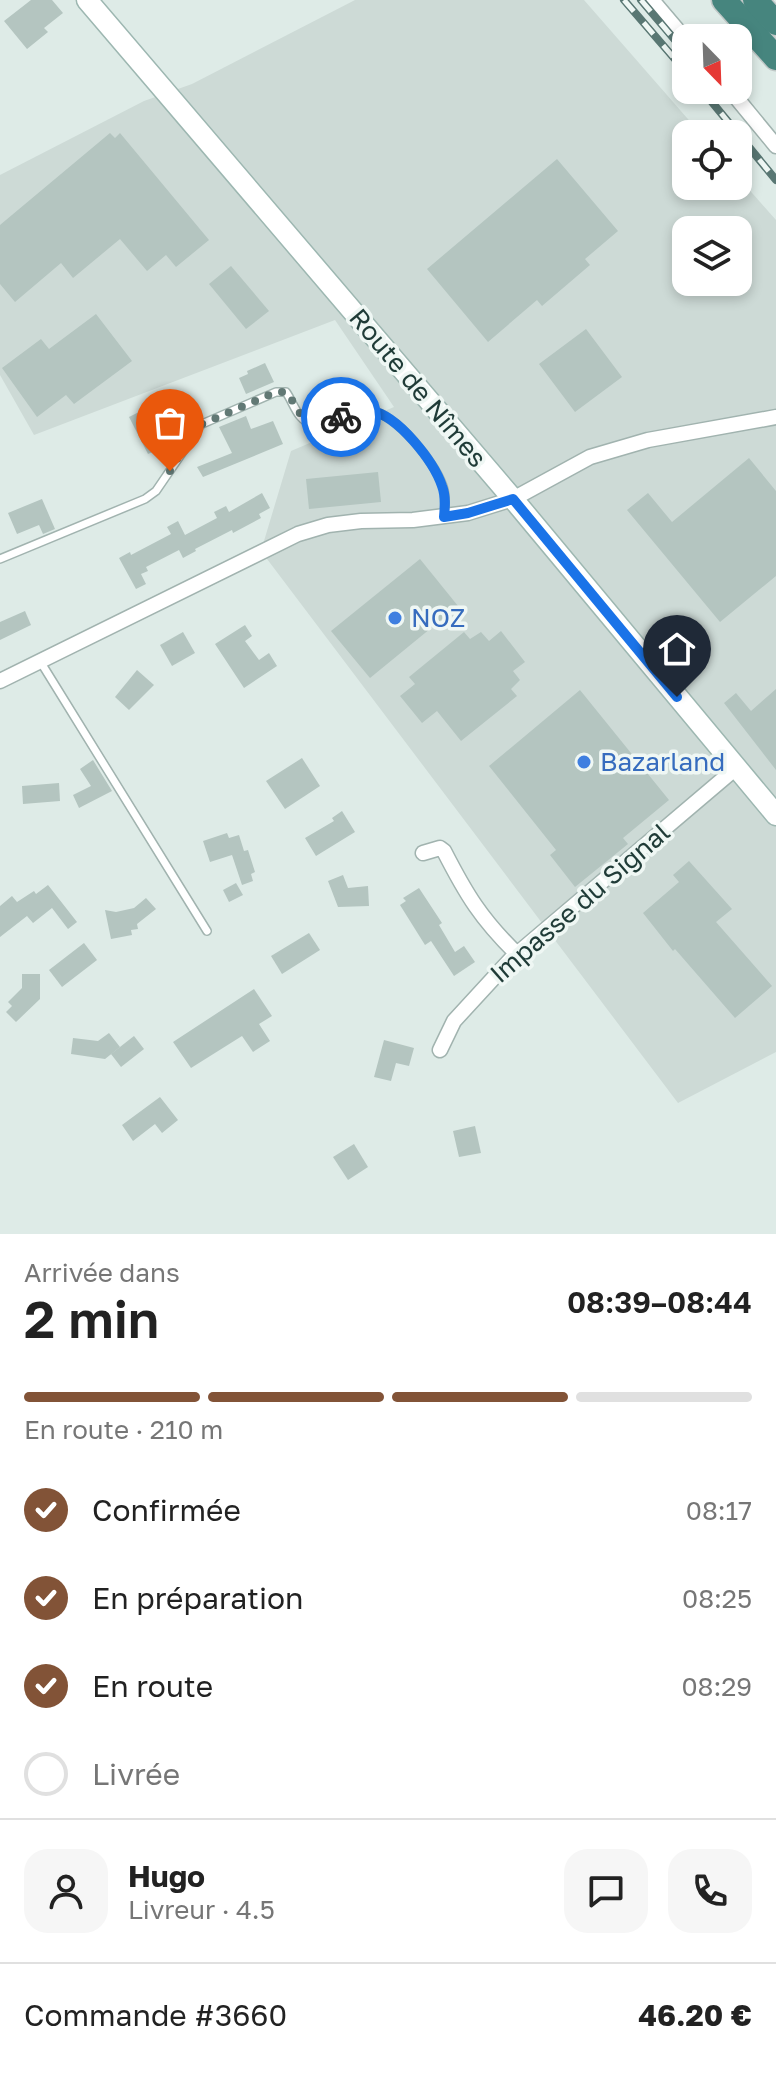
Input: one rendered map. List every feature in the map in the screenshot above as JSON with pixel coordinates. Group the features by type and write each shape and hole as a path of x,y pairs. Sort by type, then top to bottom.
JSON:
{"highway":[{"path":"724,0 776,58"},
{"path":"755,0 776,23"}],"main road":[{"name":"Route de Nîmes","path":"87,0 513,499 776,815"}],"street":[{"path":"652,0 672,24"},
{"path":"742,104 776,146"},
{"path":"0,681 298,534 328,525 468,513 513,499 590,457 648,440 776,417"},
{"name":"Impasse du Signal","path":"440,1050 454,1021 517,954 736,768"},
{"path":"423,853 440,848 444,851 468,899 491,929 517,954"}],"lane":[{"path":"0,559 145,499 156,491 192,433 202,424 276,392 286,392 304,421 314,424 351,412 372,411 389,418 408,434 436,472 444,489 444,517"},
{"path":"40,661 207,931"}],"shaded area":[{"path":"355,0 584,0 689,120 672,120 672,200 752,200 752,193 776,220 776,1052 678,1103 261,551 291,451 394,407 335,320 34,435 0,375 0,175 144,101 192,84"}],"building":[{"path":"31,0 52,0 63,13 44,28 48,32 27,49 4,21"},
{"path":"110,133 115,138 120,133 209,240 176,267 166,255 147,271 120,239 73,278 61,263 15,302 0,284 0,225"},
{"path":"557,159 618,231 585,259 590,265 542,306 537,300 488,342 427,269"},
{"path":"231,266 269,311 246,329 209,284"},
{"path":"96,314 132,361 74,404 66,395 37,417 2,368 41,339 49,349"},
{"path":"586,329 622,377 575,412 539,364"},
{"path":"265,363 274,382 246,394 239,378"},
{"path":"151,406 170,444 148,454 129,417"},
{"path":"246,416 251,429 273,421 283,444 203,477 197,467 232,453 219,427"},
{"path":"749,458 776,491 776,576 720,622 627,510 648,493 672,522"},
{"path":"378,472 381,502 309,509 306,479"},
{"path":"262,493 270,508 259,514 261,518 233,533 232,530 183,558 179,550 146,567 148,571 141,574 146,584 136,589 119,558 171,534 167,527 178,521 185,535 217,518 214,512 226,506 229,512"},
{"path":"42,499 55,529 43,534 39,525 17,534 8,513"},
{"name":"NOZ","path":"420,559 458,606 370,678 331,631"},
{"path":"25,611 31,625 0,640 0,622"},
{"path":"245,625 252,636 245,641 259,660 269,653 277,666 244,688 215,644"},
{"path":"501,631 525,662 513,671 520,680 511,689 517,696 461,741 437,711 422,723 400,696 415,684 409,677 464,632 470,639 481,632 489,641"},
{"path":"183,632 195,653 172,666 160,645"},
{"path":"137,670 154,685 129,710 115,697"},
{"path":"776,689 776,770 724,703 736,693 751,711"},
{"path":"580,690 669,800 623,838 628,844 575,887 550,855 556,850 489,766"},
{"path":"302,758 320,786 285,809 266,781"},
{"path":"93,760 112,791 79,808 73,795 91,786 80,769"},
{"path":"59,783 60,801 23,804 22,786"},
{"path":"342,811 355,832 316,856 305,838 334,821 332,818"},
{"path":"227,833 229,838 239,835 244,851 248,850 255,872 251,874 253,881 242,885 232,855 210,862 203,841"},
{"path":"689,861 732,909 716,922 772,986 735,1018 675,949 673,951 643,913 679,882 673,875"},
{"path":"343,875 348,888 368,886 369,906 338,907 328,881"},
{"path":"236,883 243,895 229,902 223,890"},
{"path":"48,885 77,922 68,929 52,908 33,923 27,916 0,937 0,906 12,896 17,902"},
{"path":"419,888 442,923 439,925 455,952 464,946 475,962 454,976 431,941 425,945 400,905 406,901 403,898"},
{"path":"146,898 156,909 137,924 138,929 131,930 132,935 111,939 105,910 116,912 134,908"},
{"path":"309,933 320,950 282,974 271,956"},
{"path":"84,943 97,960 62,987 49,970"},
{"path":"22,974 40,974 40,999 16,1022 6,1012 12,1006 8,1002 22,988"},
{"path":"254,989 272,1016 259,1024 270,1041 253,1052 242,1036 191,1068 173,1042"},
{"path":"109,1033 120,1047 105,1059 71,1054 73,1038 98,1041"},
{"path":"134,1036 144,1049 121,1067 111,1054"},
{"path":"384,1040 414,1048 409,1066 396,1063 391,1081 374,1077"},
{"path":"160,1097 178,1120 162,1133 155,1124 133,1141 122,1125"},
{"path":"475,1126 481,1153 459,1157 453,1131"},
{"path":"354,1144 368,1167 348,1180 333,1157"}],"railway":[{"path":"624,0 672,56"},
{"path":"641,0 672,37"},
{"path":"714,104 776,180"}],"way so far":[{"path":"170,471 192,433 202,424 276,392 286,392 304,421 324,423 341,417"}],"place":[{"name":"NOZ","path":"395,618"},
{"name":"Bazarland","path":"584,762"}],"route":[{"path":"341,417 351,412 372,411 389,418 408,434 436,472 444,489 444,517 513,499 677,697"}]}
